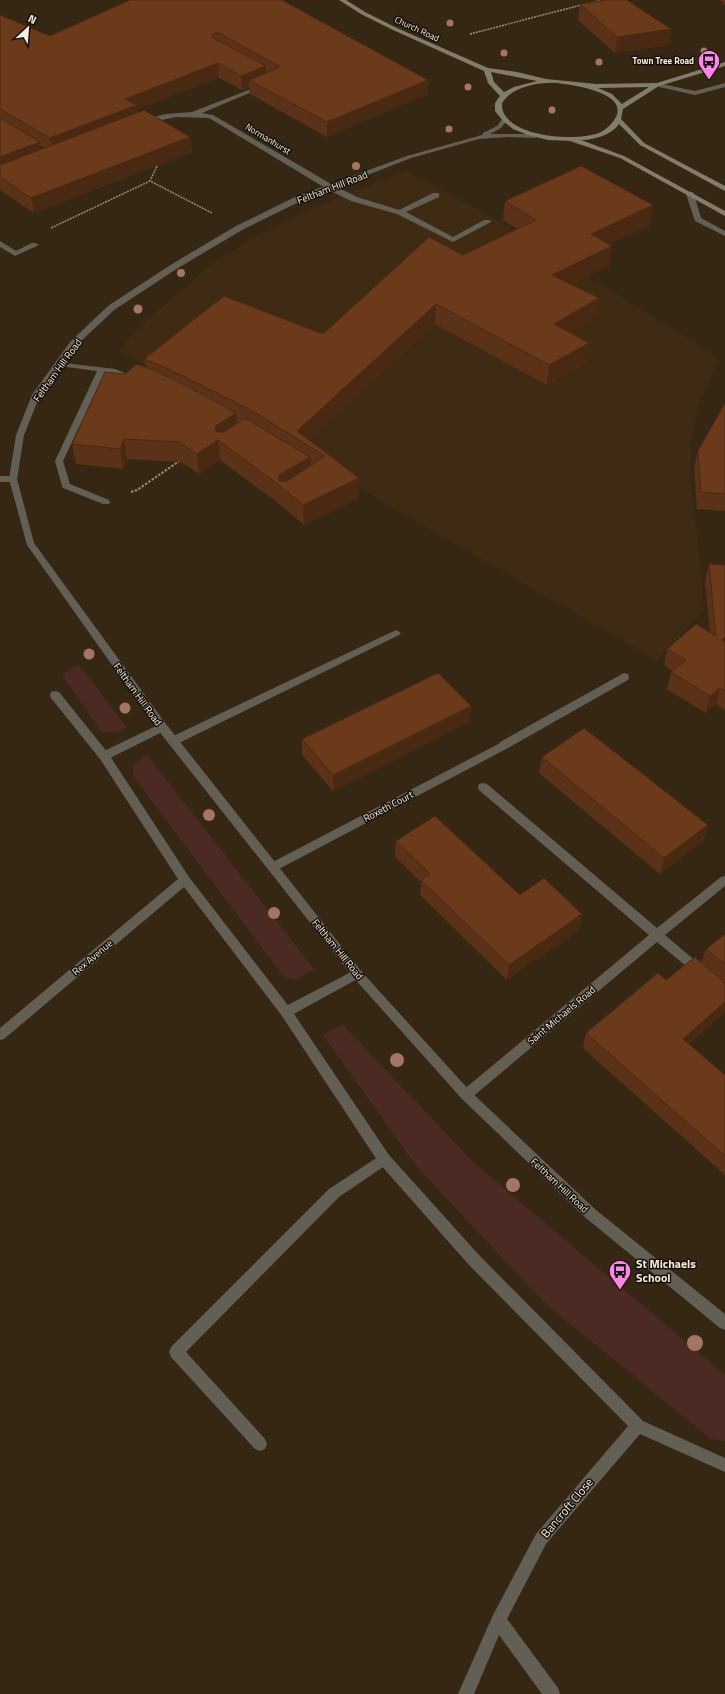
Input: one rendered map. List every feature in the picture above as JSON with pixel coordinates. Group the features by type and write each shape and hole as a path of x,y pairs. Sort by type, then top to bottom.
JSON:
{"main road":[{"name":"Church Road","path":"342,0 436,48 487,70 517,74 548,81"},
{"path":"620,108 657,85 725,64"},
{"path":"487,70 491,83 504,96"},
{"path":"657,85 587,85 548,81 526,85 510,91 498,104 498,112 510,126 517,130 536,136 571,140 622,157 725,214"},
{"path":"571,140 592,137 608,131 620,120 621,110 617,102 608,94 587,85"},
{"path":"620,120 642,144 725,189"}],"street":[{"name":"Normanhurst","path":"195,113 268,84"},
{"path":"657,85 695,92 725,85"},
{"name":"Normanhurst","path":"136,124 158,116 195,113 211,116 330,187 354,199 400,212 453,240 487,222"},
{"name":"Feltham Hill Road","path":"504,119 499,127 479,137 409,157 298,199 239,228 175,266 111,308 73,344 36,395 20,435 13,479 30,543 162,727 357,974 466,1095 591,1214 725,1323"},
{"name":"Feltham Hill Road","path":"479,137 507,135 536,136"},
{"path":"690,194 698,219 725,234"},
{"path":"400,212 436,195"},
{"path":"0,243 15,254 35,245"},
{"path":"59,364 115,372 142,382"},
{"path":"102,370 59,460 66,486 106,502"},
{"path":"0,480 13,479"},
{"path":"173,741 396,633"},
{"name":"Roxeth Court","path":"273,867 504,745 624,677"},
{"path":"55,695 104,756 185,880 286,1012 384,1159 474,1260 638,1426 725,1465"},
{"path":"104,756 162,727"},
{"path":"483,787 708,978"},
{"name":"Rex Avenue","path":"0,1035 185,880"},
{"name":"Saint Michaels Road","path":"466,1095 725,880"},
{"path":"286,1012 357,974"},
{"path":"260,1444 176,1352 334,1194 384,1159"},
{"name":"Bancroft Close","path":"466,1694 498,1620 541,1539 638,1426"},
{"path":"498,1620 552,1694"}],"path":[{"path":"589,3 602,0"},
{"path":"436,48 457,38 582,5"},
{"path":"35,245 35,236 150,181 157,166"},
{"path":"150,181 239,228"},
{"path":"106,502 137,490 182,459"}],"shaded area":[{"path":"407,170 521,234 719,358 699,403 692,435 690,474 702,580 703,612 656,660 258,429 119,351 138,329 210,265 289,219 317,206"},
{"path":"78,664 127,727 118,733 102,732 62,675"},
{"path":"147,755 314,969 297,980 285,978 133,776 133,765"},
{"path":"343,1025 475,1164 725,1375 725,1441 711,1439 545,1303 417,1167 323,1035"}],"building":[{"path":"130,0 282,0 428,80 327,122 249,80 278,68 279,66 219,33 214,33 212,35 213,38 266,66 241,76 218,63 125,99 137,105 50,138 0,109 0,15 50,36"},
{"path":"606,0 627,0 671,29 617,37 580,4"},
{"path":"144,110 190,137 31,198 0,177 0,165"},
{"path":"0,118 40,142 0,157"},
{"path":"581,166 653,205 591,234 612,246 552,275 599,298 554,324 589,343 549,365 436,304 297,431 359,478 303,505 279,485 218,440 197,454 179,442 124,439 120,449 72,444 105,372 125,374 137,364 189,387 236,413 216,426 215,430 217,432 224,432 245,418 310,457 279,475 279,481 287,481 325,456 249,409 171,370 144,359 224,296 323,334 429,237 463,255 536,220 505,201"},
{"path":"725,403 725,494 701,492 698,451"},
{"path":"709,564 725,565 725,637 722,640 725,642 725,691 720,688 710,696 671,672 686,660 667,649 696,624 716,636"},
{"path":"438,673 471,706 333,775 302,739"},
{"path":"584,728 708,825 664,858 542,757"},
{"path":"435,816 520,895 544,878 582,914 509,965 421,880 430,874 396,841"},
{"path":"725,934 725,964 706,949"},
{"path":"695,957 725,983 725,1002 683,1039 725,1075 725,1156 586,1033 658,973 666,980"}],"place":[{"name":"Town Tree Road","path":"709,80"},
{"name":"St Michaels School","path":"620,1290"}]}
